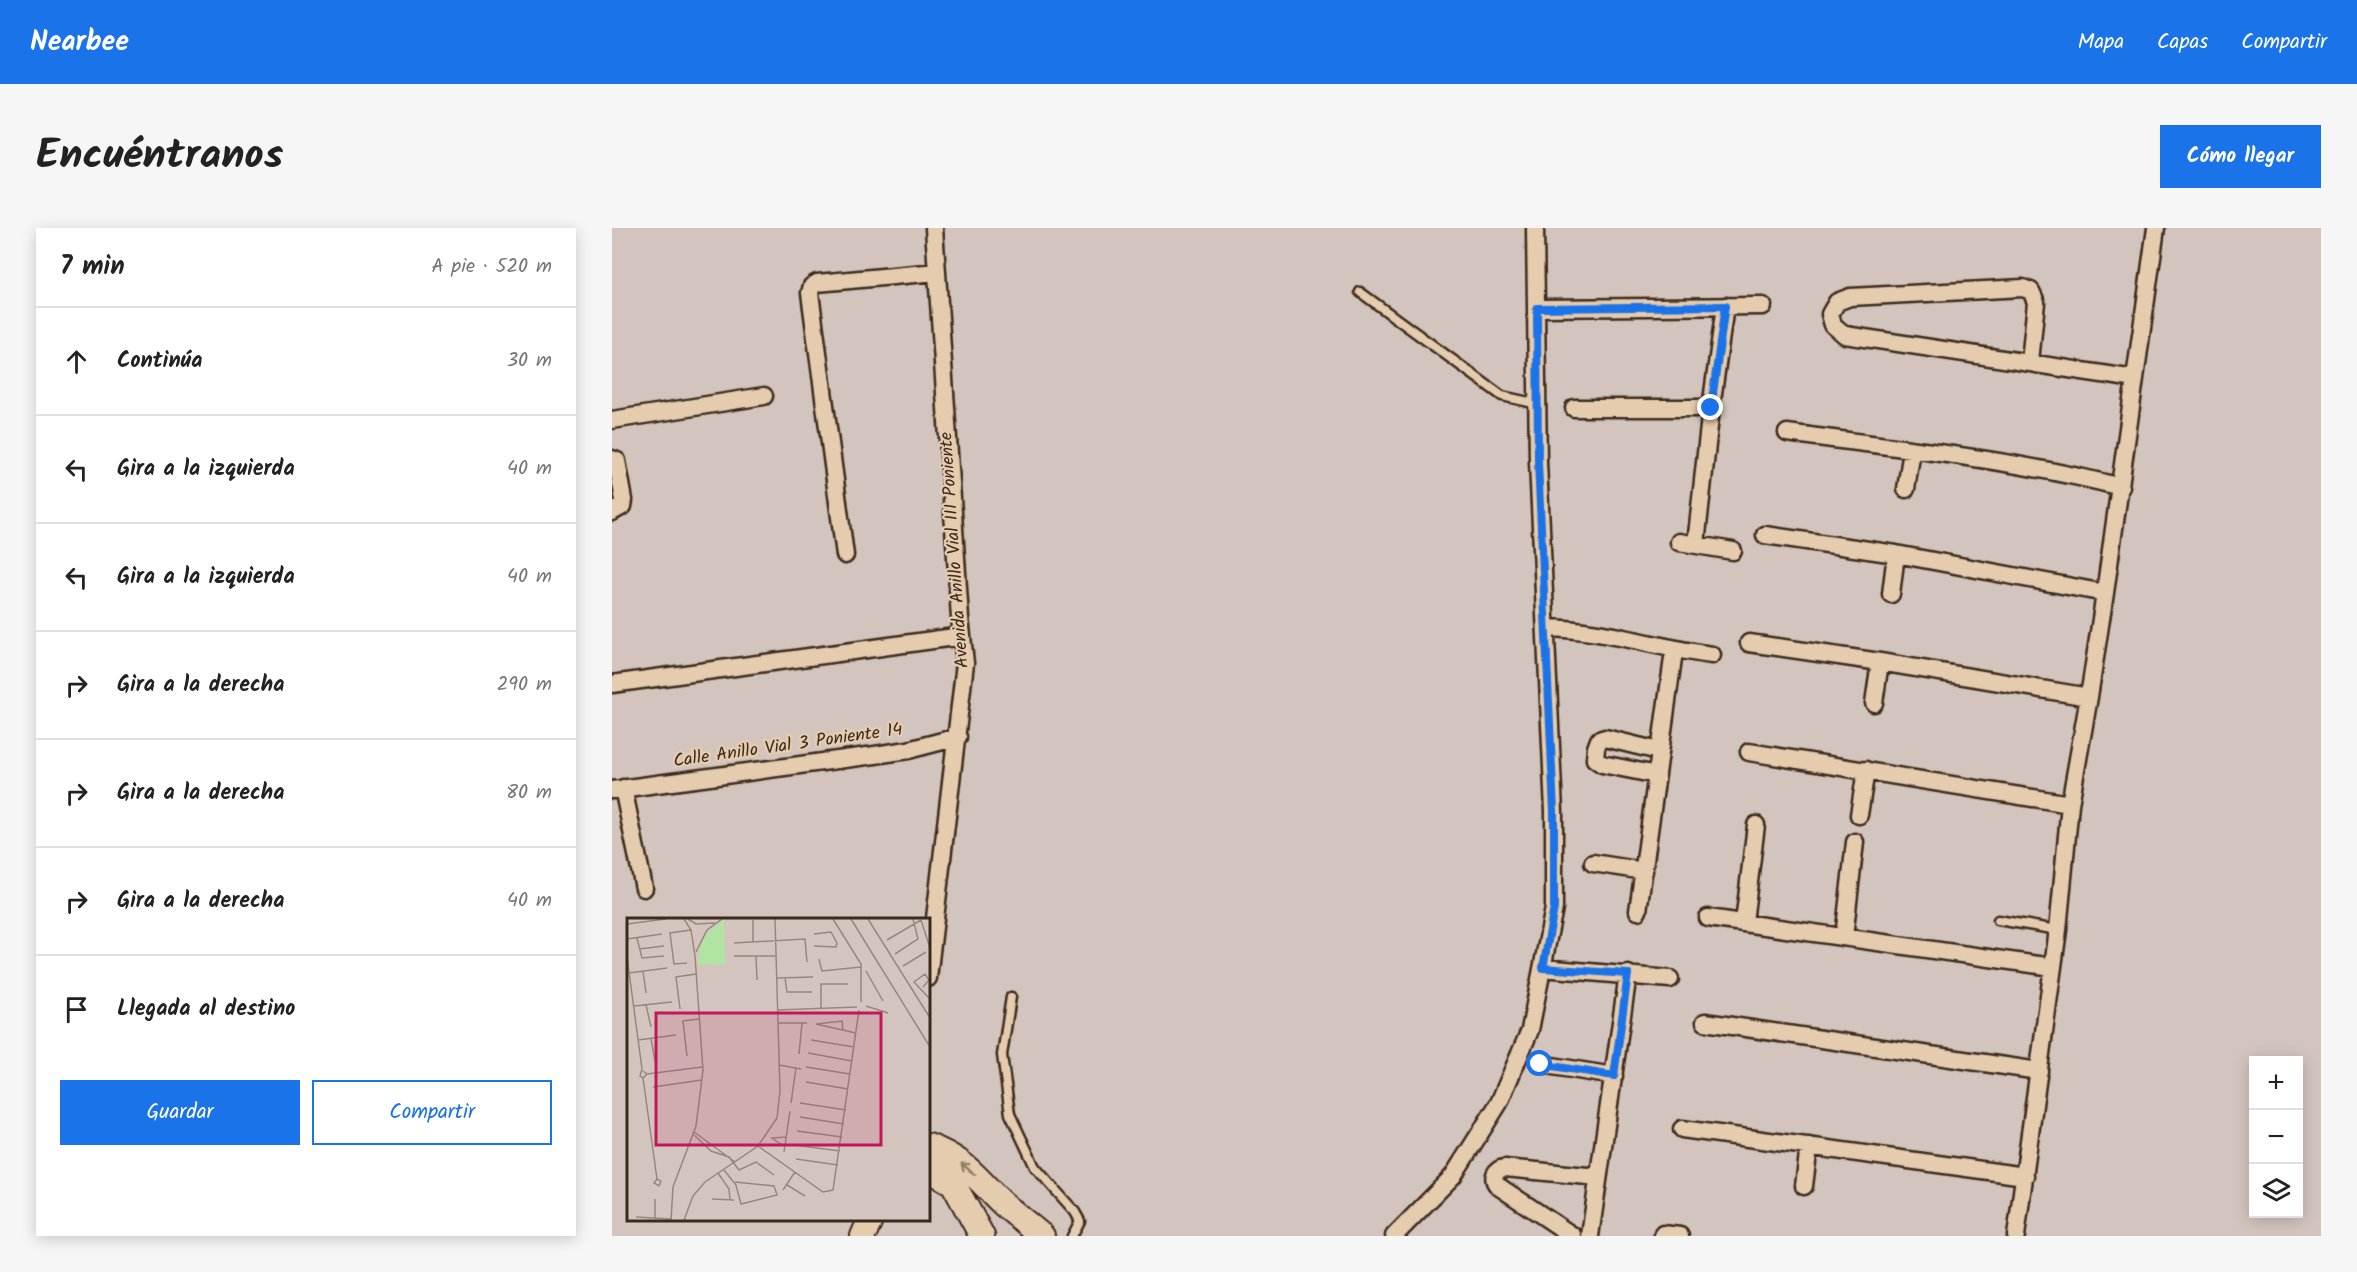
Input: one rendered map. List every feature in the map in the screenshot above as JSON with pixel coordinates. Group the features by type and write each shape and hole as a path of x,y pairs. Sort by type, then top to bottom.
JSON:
{"street":[{"name":"Avenida Anillo Vial III Poniente","path":"930,961 965,663 934,228"},
{"path":"1394,1236 1453,1176 1499,1103 1530,1030 1554,908 1554,812 1538,462 1535,228"},
{"path":"2016,1236 2058,930 2070,804 2090,697 2156,228"},
{"path":"845,555 810,293 812,286 817,283 937,272"},
{"path":"2030,362 2036,302 2031,291 2023,288 1850,297 1837,302 1830,314 1833,326 1845,335 2135,379"},
{"path":"1696,544 1725,306"},
{"path":"1537,308 1763,306"},
{"path":"612,420 764,396"},
{"path":"1574,408 1711,408"},
{"path":"1787,433 1991,461 2121,487"},
{"path":"1906,489 1911,450"},
{"path":"612,459 617,461 624,500 623,506 612,512"},
{"path":"1765,535 1896,554 2105,593"},
{"path":"1679,542 1733,551"},
{"path":"1891,594 1896,554"},
{"path":"1547,627 1577,628 1674,651 1712,655"},
{"path":"612,684 962,636"},
{"path":"1749,643 2090,697"},
{"path":"1638,911 1674,651"},
{"path":"1874,704 1880,662"},
{"name":"Calle Anillo Vial 3 Poniente 14","path":"644,888 618,789 908,750 957,737"},
{"path":"1657,775 1602,764 1595,759 1599,740 1605,738 1659,751"},
{"path":"1749,752 2070,804"},
{"path":"1859,816 1866,770"},
{"path":"1744,922 1756,825"},
{"path":"1844,937 1855,842"},
{"path":"1593,862 1644,871"},
{"path":"1708,918 2053,967"},
{"path":"1543,968 1628,974 1670,980"},
{"path":"1590,1236 1628,974"},
{"path":"1705,1022 2039,1071"},
{"path":"1540,1064 1614,1076"},
{"path":"1682,1129 2025,1176"},
{"path":"1804,1186 1809,1146"},
{"path":"930,1147 966,1166 1003,1203 1042,1236"},
{"path":"1573,1236 1498,1186 1495,1182 1495,1174 1497,1170 1505,1168 1598,1177"},
{"path":"930,1169 953,1182 979,1229"},
{"path":"979,1229 982,1206 995,1200 1003,1203"},
{"path":"863,1236 870,1221"},
{"path":"1663,1234 1680,1236"}],"lane":[{"path":"1360,292 1502,396 1538,404"},
{"path":"1998,920 2058,930"},
{"path":"1011,997 1002,1055 1011,1114 1035,1167 1075,1212 1080,1221 1072,1236"}],"route":[{"path":"1540,1064 1614,1076 1628,974 1543,968 1554,908 1554,812 1538,462 1537,308 1725,306 1711,408"}]}
